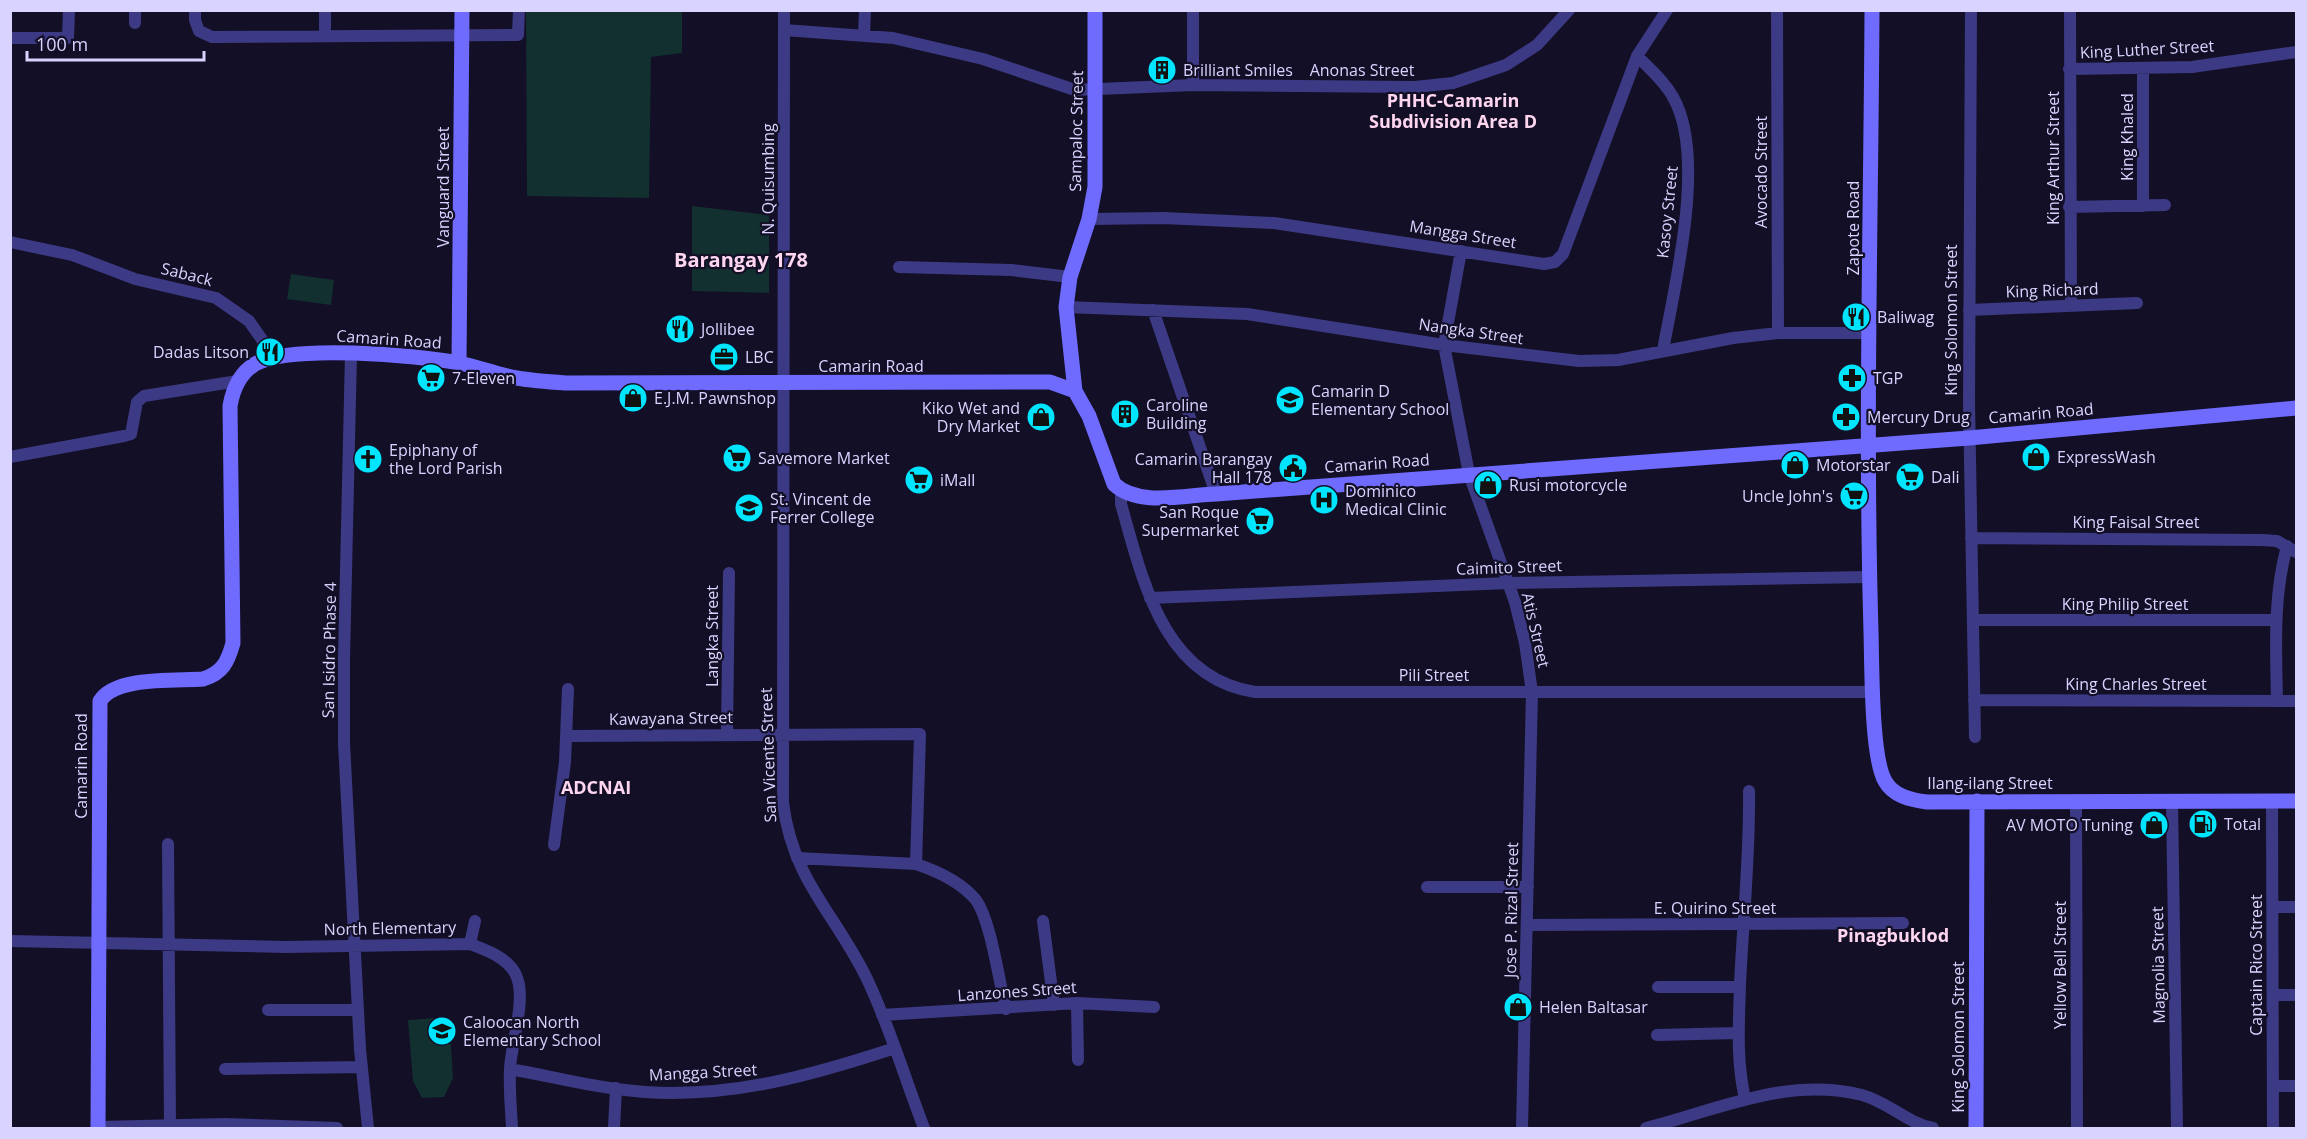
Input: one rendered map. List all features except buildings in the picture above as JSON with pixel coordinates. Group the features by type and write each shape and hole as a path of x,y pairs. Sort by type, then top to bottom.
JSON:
{"main road":[{"name":"Vanguard Street","path":"459,363 462,10"},
{"name":"Sampaloc Street","path":"1075,391 1066,307 1070,277 1089,219 1095,187 1095,10"},
{"name":"Zapote Road","path":"1869,445 1872,10"},
{"name":"Camarin Road","path":"99,1128 100,701 104,694 125,684 203,679 215,676 225,664 233,643 229,417 232,394 246,371 270,358 300,353 351,354 459,363 516,378 545,382 785,384 1050,382 1075,391"},
{"path":"1075,391 1089,416 1109,474 1121,491"},
{"name":"Camarin Road","path":"1121,491 1140,496 1216,494 1969,438 2296,408"},
{"name":"Ilang-ilang Street","path":"1869,445 1869,577 1873,692 1879,761 1885,781 1891,789 1912,801 2296,801"},
{"name":"King Solomon Street","path":"1976,1128 1977,801"}],"street":[{"path":"10,38 68,38 69,10"},
{"path":"195,10 199,31 212,37 518,35 519,10"},
{"path":"325,10 325,35"},
{"name":"N. Quisumbing","path":"784,10 785,384"},
{"path":"864,36 865,10"},
{"path":"1193,10 1194,85"},
{"name":"Anonas Street","path":"784,30 893,38 983,59 1075,90 1194,85 1415,87 1453,83 1491,72 1526,53 1549,33 1569,10"},
{"name":"Mangga Street","path":"1089,219 1274,223 1544,264 1555,262 1563,254 1595,160 1636,56 1666,10"},
{"name":"Avocado Street","path":"1777,10 1779,333"},
{"name":"King Solomon Street","path":"1971,10 1969,438 1975,737"},
{"name":"King Arthur Street","path":"2070,10 2071,306"},
{"name":"King Luther Street","path":"2069,69 2192,67 2296,52"},
{"name":"Kasoy Street","path":"1636,56 1674,98 1683,121 1690,158 1677,278 1663,350"},
{"name":"King Khaled","path":"2143,69 2143,206"},
{"path":"2069,207 2165,205"},
{"name":"Saback","path":"10,242 72,255 135,279 216,298 249,321 263,341 270,358"},
{"path":"1444,345 1461,251"},
{"path":"899,267 1011,270 1070,277"},
{"name":"King Richard","path":"1970,310 2137,303"},
{"name":"Nangka Street","path":"1066,307 1247,314 1444,345 1597,362 1633,358 1663,350 1733,338 1779,333 1870,333"},
{"path":"1153,310 1216,494"},
{"name":"Atis Street","path":"1444,345 1469,474 1508,583 1525,643 1532,692"},
{"name":"San Isidro Phase 4","path":"351,354 344,743 361,1067 368,1128"},
{"path":"10,457 131,434 137,402 153,392 238,381"},
{"name":"San Vicente Street","path":"785,384 781,734 783,803 788,834 820,905 858,962 882,1015 924,1128"},
{"name":"Pili Street","path":"1121,491 1121,504 1150,598 1171,638 1186,658 1208,676 1235,689 1255,692 1873,692"},
{"name":"King Faisal Street","path":"1971,538 2262,540 2292,549"},
{"path":"2277,701 2276,620 2280,576 2292,549"},
{"name":"Langka Street","path":"727,734 729,573"},
{"name":"Caimito Street","path":"1150,598 1508,583 1869,577"},
{"name":"King Philip Street","path":"1973,620 2276,620"},
{"path":"555,845 567,736 568,689"},
{"name":"Jose P. Rizal Street","path":"1522,1128 1532,692"},
{"name":"King Charles Street","path":"1974,700 2296,701"},
{"name":"Kawayana Street","path":"567,736 920,734 916,864"},
{"path":"1745,1099 1739,1073 1737,1033 1750,835 1749,790"},
{"name":"Yellow Bell Street","path":"2076,801 2077,1128"},
{"name":"Magnolia Street","path":"2172,801 2177,1128"},
{"name":"Captain Rico Street","path":"2272,801 2273,1128"},
{"path":"168,844 170,1126"},
{"path":"797,858 916,864 935,870 961,886 976,901 985,920 1006,1009"},
{"path":"1426,887 1528,887"},
{"path":"2272,907 2296,907"},
{"path":"470,944 475,921"},
{"path":"1043,921 1054,1005"},
{"name":"E. Quirino Street","path":"1527,925 1903,923"},
{"name":"North Elementary","path":"10,941 286,946 470,944 504,961 518,981 519,1000 510,1069 512,1128"},
{"path":"1658,987 1740,987"},
{"path":"2273,995 2296,995"},
{"path":"1077,1003 1078,1060"},
{"name":"Lanzones Street","path":"882,1015 1077,1003 1154,1007"},
{"path":"268,1010 358,1010"},
{"path":"1657,1035 1737,1033"},
{"name":"Mangga Street","path":"510,1069 616,1088 671,1092 768,1085 823,1072 895,1048"},
{"path":"225,1069 361,1067"},
{"path":"2273,1086 2296,1086"},
{"path":"614,1128 616,1088"},
{"path":"1651,1128 1745,1099 1800,1090 1842,1091 1882,1102 1924,1127 1933,1128"},
{"path":"99,1128 170,1126 337,1128"}],"green space":[{"path":"526,11 682,11 682,53 651,57 649,198 527,196"},
{"path":"692,206 769,215 769,293 692,291"},
{"path":"291,274 334,280 331,305 287,299"},
{"path":"449,1017 453,1078 444,1097 422,1098 413,1081 408,1020"}],"place":[{"name":"Brilliant Smiles","path":"1162,70"},
{"name":"Baliwag","path":"1856,317"},
{"name":"Jollibee","path":"680,329"},
{"name":"Dadas Litson","path":"270,352"},
{"name":"LBC","path":"724,357"},
{"name":"7-Eleven","path":"431,378"},
{"name":"TGP","path":"1852,378"},
{"name":"E.J.M. Pawnshop","path":"633,398"},
{"name":"Camarin D Elementary School","path":"1290,400"},
{"name":"Caroline Building","path":"1125,414"},
{"name":"Kiko Wet and Dry Market","path":"1041,417"},
{"name":"Mercury Drug","path":"1846,417"},
{"name":"ExpressWash","path":"2036,457"},
{"name":"Savemore Market","path":"737,458"},
{"name":"Epiphany of the Lord Parish","path":"368,459"},
{"name":"Motorstar","path":"1795,465"},
{"name":"Camarin Barangay Hall 178","path":"1293,468"},
{"name":"Dali","path":"1910,477"},
{"name":"iMall","path":"919,480"},
{"name":"Rusi motorcycle","path":"1488,485"},
{"name":"Uncle John's","path":"1854,496"},
{"name":"Dominico Medical Clinic","path":"1324,500"},
{"name":"St. Vincent de Ferrer College","path":"749,508"},
{"name":"San Roque Supermarket","path":"1260,521"},
{"name":"Total","path":"2203,824"},
{"name":"AV MOTO Tuning","path":"2154,825"},
{"name":"Helen Baltasar","path":"1518,1007"},
{"name":"Caloocan North Elementary School","path":"442,1031"}],"district":[{"name":"PHHC-Camarin Subdivision Area D","path":"1453,110"},
{"name":"Barangay 178","path":"741,259"},
{"name":"ADCNAI","path":"596,787"},
{"name":"Pinagbuklod","path":"1893,935"}]}
